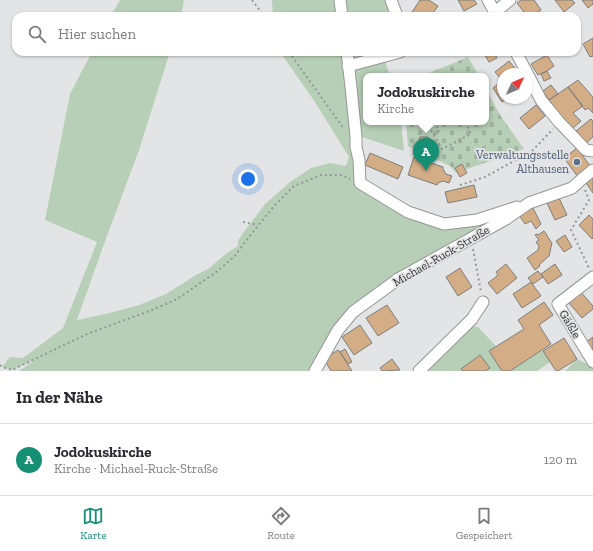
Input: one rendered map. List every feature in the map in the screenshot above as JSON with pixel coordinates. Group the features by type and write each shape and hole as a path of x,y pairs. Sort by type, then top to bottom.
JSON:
{"street":[{"path":"340,0 342,12"},
{"path":"391,0 396,12"},
{"path":"488,0 495,12"},
{"path":"498,12 510,0"},
{"path":"347,56 356,147 360,160 360,183"},
{"path":"348,66 385,56"},
{"path":"518,56 541,100 559,122 586,150 593,151"},
{"name":"Michael-Ruck-Straße","path":"360,183 408,212 444,224 476,220 572,188 593,170"},
{"name":"Michael-Ruck-Straße","path":"315,371 338,330 352,312 398,278 506,219 529,203"},
{"name":"Gäßle","path":"591,273 558,304 593,362"},
{"path":"419,371 472,319 483,302"}],"path":[{"path":"252,0 261,12"},
{"path":"292,56 356,147"},
{"path":"460,184 485,176 532,151 559,122"},
{"path":"428,125 442,149 471,134 467,125"},
{"path":"433,134 439,131 436,125"},
{"path":"0,365 12,370 87,334 177,299 215,273 234,257 258,225 294,186 321,175 342,175 360,183"},
{"path":"582,179 588,200 571,230 591,273"},
{"path":"243,222 258,225"},
{"path":"471,238 483,302"}],"green space":[{"path":"120,0 184,0 182,12 113,12"},
{"path":"272,0 391,0 396,12 273,12"},
{"path":"90,56 169,56 139,150 77,320 139,305 166,294 208,269 238,246 238,240 265,204 290,182 311,168 330,163 346,166 349,157 315,102 283,56 385,56 348,66 360,183 444,224 477,220 492,227 353,312 315,371 19,371 36,359 12,370 2,367 10,357 23,358 63,328 97,242 45,220 70,94"},
{"path":"468,57 477,73 429,73"},
{"path":"384,58 389,73 363,73 363,125 401,125 404,151 359,136 350,67"},
{"path":"489,95 500,115 524,149 456,173 450,166 408,146 406,125 489,125"},
{"path":"466,325 478,327 496,346 489,351 502,371 419,371"},
{"path":"542,350 550,362 537,371 510,371"},
{"path":"577,359 593,367 593,371 565,371"}],"building":[{"path":"420,0 429,0 438,6 434,12 412,12"},
{"path":"458,0 474,0 477,4 464,11"},
{"path":"521,0 534,0 541,10 538,12 524,12 517,3"},
{"path":"555,0 572,0 575,3 564,12"},
{"path":"582,0 593,0 593,4 588,8"},
{"path":"593,38 593,56 590,57 583,44"},
{"path":"485,56 496,56 497,58 489,62"},
{"path":"548,56 554,66 538,75 531,64"},
{"path":"509,61 515,68 500,68"},
{"path":"547,71 551,78 544,81 541,74"},
{"path":"578,80 593,97 593,113 588,108 585,110 568,87"},
{"path":"497,85 497,94 493,88"},
{"path":"551,85 558,94 549,100 543,91"},
{"path":"568,87 583,106 573,113 581,121 572,129 560,116 549,100"},
{"path":"536,105 545,116 529,129 520,118"},
{"path":"591,119 593,121 593,137 586,143 576,131"},
{"path":"420,137 428,137 432,143 423,150 418,146"},
{"name":"Verwaltungsstelle Althausen","path":"577,148 591,167 578,177 564,158"},
{"path":"370,153 403,167 398,179 365,165"},
{"path":"414,157 443,167 446,174 452,176 449,183 443,181 437,185 408,175"},
{"path":"462,164 467,173 460,177 455,168"},
{"path":"593,178 593,193 586,183"},
{"path":"474,185 477,197 448,203 445,192"},
{"path":"559,198 567,215 555,220 547,203"},
{"path":"533,208 541,224 536,229 531,221 525,224 519,215"},
{"path":"589,215 593,219 592,239 579,225"},
{"path":"544,231 552,243 549,256 535,270 527,258 538,250 539,246 536,242 539,240 535,235 538,235"},
{"path":"565,235 572,247 564,252 556,241"},
{"path":"506,264 517,278 497,294 488,283 498,275 496,272"},
{"path":"555,264 562,275 548,284 541,274"},
{"path":"460,268 472,287 458,296 446,277"},
{"path":"538,271 543,277 533,284 528,278"},
{"path":"531,282 541,296 522,308 513,294"},
{"path":"580,291 593,306 593,309 582,318 568,302"},
{"path":"544,302 553,315 539,325 551,344 510,371 502,371 489,351 524,329 518,320"},
{"path":"387,305 399,323 378,336 366,318"},
{"path":"360,325 372,343 354,355 342,337"},
{"path":"593,337 593,353 586,342"},
{"path":"564,338 577,359 556,371 543,351"},
{"path":"345,349 352,362 348,364 340,352"},
{"path":"338,350 352,371 331,371 324,359"},
{"path":"480,355 490,368 485,371 463,371 461,369"},
{"path":"392,359 400,370 382,371 380,368"}],"place":[{"name":"Verwaltungsstelle Althausen","path":"577,162"},
{"name":"Jodokuskirche","path":"426,171"}]}
